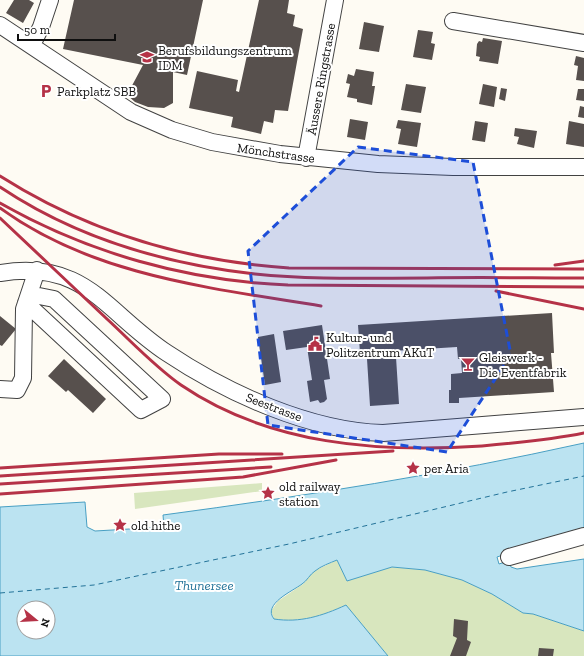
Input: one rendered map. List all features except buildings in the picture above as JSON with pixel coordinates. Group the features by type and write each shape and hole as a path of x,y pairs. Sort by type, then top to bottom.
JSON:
{"street":[{"path":"32,45 42,27 50,0"},
{"name":"Äussere Ringstrasse","path":"306,158 335,0"},
{"path":"453,21 584,43"},
{"name":"Mönchstrasse","path":"0,24 131,112 172,130 234,147 306,158 378,164 453,167 584,167"},
{"path":"0,389 17,390 23,378 24,309 37,270"},
{"name":"Seestrasse","path":"0,273 37,270 68,278 94,292 166,352 215,381 267,405 322,424 353,431 383,433 584,417"},
{"path":"28,298 54,299 162,399 142,410 28,298"},
{"path":"508,557 584,536"}],"highlighted area":[{"path":"358,147 473,162 511,355 447,452 268,425 248,251"}],"green space":[{"path":"262,483 262,491 135,509 134,493"},
{"path":"337,560 347,581 392,567 425,570 462,580 492,594 523,613 533,614 584,631 584,656 388,656 346,605 311,618 293,620 274,619 271,611 278,601 303,584 314,571"}],"water":[{"name":"Thunersee","path":"584,443 584,528 497,557 499,564 508,561 511,567 517,569 584,559 584,631 533,614 523,613 492,594 462,580 425,570 392,567 347,581 337,560 317,569 304,583 280,598 272,608 271,613 274,619 293,620 311,618 346,605 388,656 0,656 0,507 85,502 87,527 95,531 164,527 163,515 375,484 480,465"}],"ferry route":[{"path":"0,593 94,585 289,544 507,492 584,476"}],"railway":[{"path":"0,176 33,196 103,228 175,251 212,259 289,268 584,269"},
{"path":"0,187 59,221 122,246 155,256 221,269 276,276 319,278 584,278"},
{"path":"0,203 33,221 103,250 139,261 213,278 288,285 584,287"},
{"path":"0,208 36,231 74,249 113,264 154,276 196,285 321,306"},
{"path":"0,218 161,370 181,385 215,405 251,421 288,433 326,441 365,446 404,448 482,446 584,433"},
{"path":"555,265 584,261"},
{"path":"496,291 584,309"},
{"path":"0,476 393,451"},
{"path":"0,468 219,454 282,454"},
{"path":"0,494 243,477 336,460"},
{"path":"0,484 271,467"}],"place":[{"name":"Berufsbildungszentrum IDM","path":"147,57"},
{"name":"Parkplatz SBB","path":"46,91"},
{"name":"Kultur- und Politzentrum AKuT","path":"315,344"},
{"name":"Gleiswerk - Die Eventfabrik","path":"468,364"},
{"name":"per Aria","path":"413,468"},
{"name":"old railway station","path":"268,493"},
{"name":"old hithe","path":"120,525"}]}
